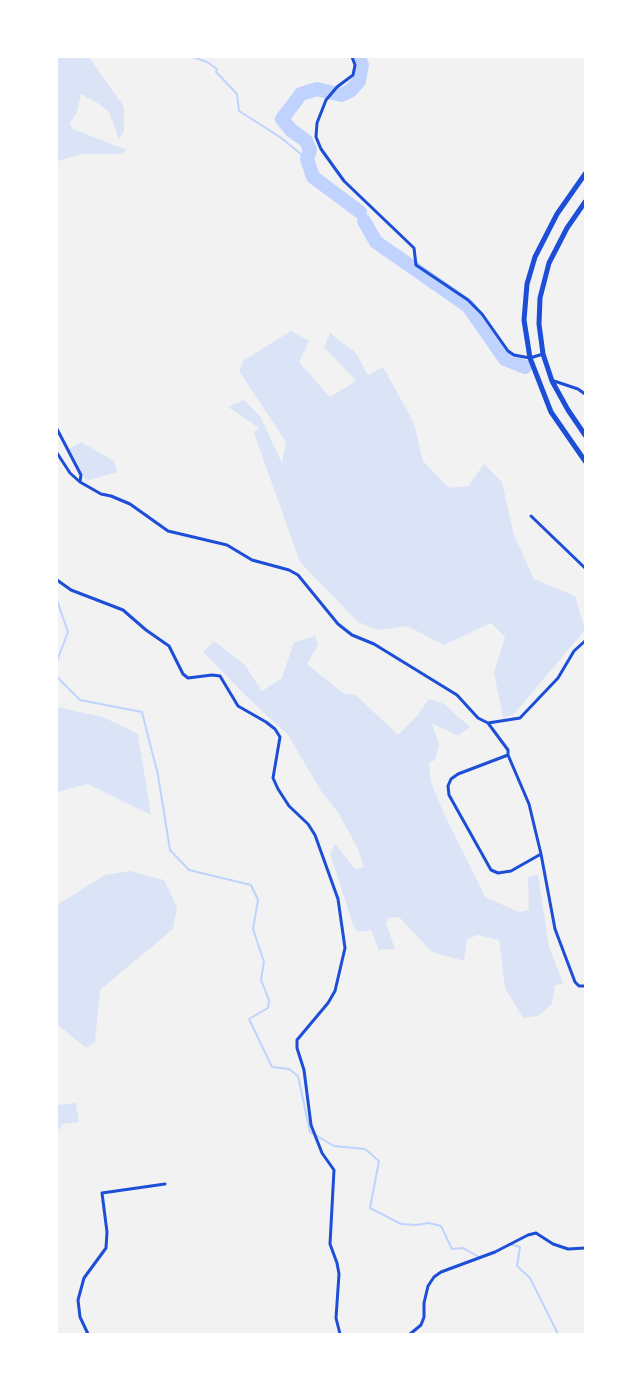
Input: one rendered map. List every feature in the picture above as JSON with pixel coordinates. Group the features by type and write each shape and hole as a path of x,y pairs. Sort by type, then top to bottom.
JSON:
{"main road":[{"path":"585,174 557,214 535,257 527,284 524,320 530,358 551,412 585,461"},
{"path":"585,202 567,228 549,262 540,298 539,324 543,354 552,381 568,411 585,435"}],"street":[{"path":"352,57 355,64 353,75 333,90 317,123 316,137 321,149 344,181 414,248 416,265 468,300 483,314 508,351 514,355 530,358 543,354"},
{"path":"552,381 578,389 585,394"},
{"path":"57,429 81,475 80,482"},
{"path":"57,453 70,473 80,482 101,494 130,504 168,531 227,545 252,560 289,570 298,575 338,624 352,635 374,644 457,695 478,718 488,723 508,750 508,755 529,804 542,854 555,929 575,982 579,986 585,986"},
{"path":"531,516 585,568"},
{"path":"57,580 71,590 123,610 146,630 170,645 183,674 188,678 220,676 238,706 266,722 275,729 280,737 273,778 289,806 309,824 315,835 338,899 345,948 335,991 328,1003 297,1040 297,1048 304,1070 311,1125 322,1153 334,1170 330,1244 338,1263 336,1318 340,1334"},
{"path":"488,723 520,718 558,678 574,651 585,641"},
{"path":"508,755 458,774 451,779 448,786 449,795 491,870 506,873 542,854"},
{"path":"88,1334 80,1317 78,1300 84,1278 106,1248 107,1232 102,1193 165,1184"},
{"path":"410,1334 421,1325 429,1286 434,1277 441,1272 495,1252 536,1233 553,1244 568,1249 585,1248"}],"shaded area":[{"path":"57,57 89,57 124,107 124,132 119,139 109,112 81,94 77,112 70,123 73,129 127,150 120,154 82,154 57,161"},
{"path":"291,331 309,341 299,362 330,397 356,381 324,347 330,333 356,353 368,375 383,367 414,423 423,461 449,488 468,486 484,464 502,482 514,535 534,579 575,596 585,630 514,714 503,718 494,673 505,637 491,623 444,645 407,626 378,630 358,622 300,562 254,433 259,428 228,407 244,400 260,416 282,463 286,442 239,371 243,361"},
{"path":"81,442 114,461 117,472 86,481 69,449"},
{"path":"315,636 318,645 307,664 343,693 356,695 398,735 417,716 429,699 444,704 470,727 458,736 432,723 439,745 435,760 429,763 431,782 485,897 519,912 529,910 528,877 538,875 549,947 563,983 555,986 552,1004 538,1016 523,1018 505,988 499,940 478,935 467,939 464,961 432,952 399,917 389,918 386,923 395,949 379,950 371,930 358,932 353,925 330,853 335,844 355,869 364,867 357,847 337,811 321,791 288,735 203,652 214,641 245,665 262,691 282,678 294,642"},
{"path":"57,707 103,717 138,734 151,815 88,784 57,792"},
{"path":"130,871 164,880 177,907 173,929 100,990 95,1042 86,1048 57,1024 57,905 105,875"},
{"path":"76,1103 79,1122 63,1124 57,1132 57,1105"}],"waterway":[{"path":"193,57 217,69 216,72 237,94 239,111 280,137 307,159"},
{"path":"359,57 362,65 359,81 350,91 341,95 317,89 301,94 282,119 291,130 306,141 310,150 307,159 313,177 360,212"},
{"path":"364,221 376,242 468,306 505,359 525,367"},
{"path":"57,600 68,632 57,661"},
{"path":"57,677 80,700 142,712 158,775 170,850 189,870 251,885 258,900 253,929 264,962 261,980 269,1000 268,1008 249,1019 272,1067 289,1069 298,1076 310,1132 334,1146 365,1149 379,1161 370,1208 401,1224 429,1223 441,1226 452,1249 463,1248 479,1257"},
{"path":"509,1244 520,1247 517,1266 530,1278 558,1334"}]}
